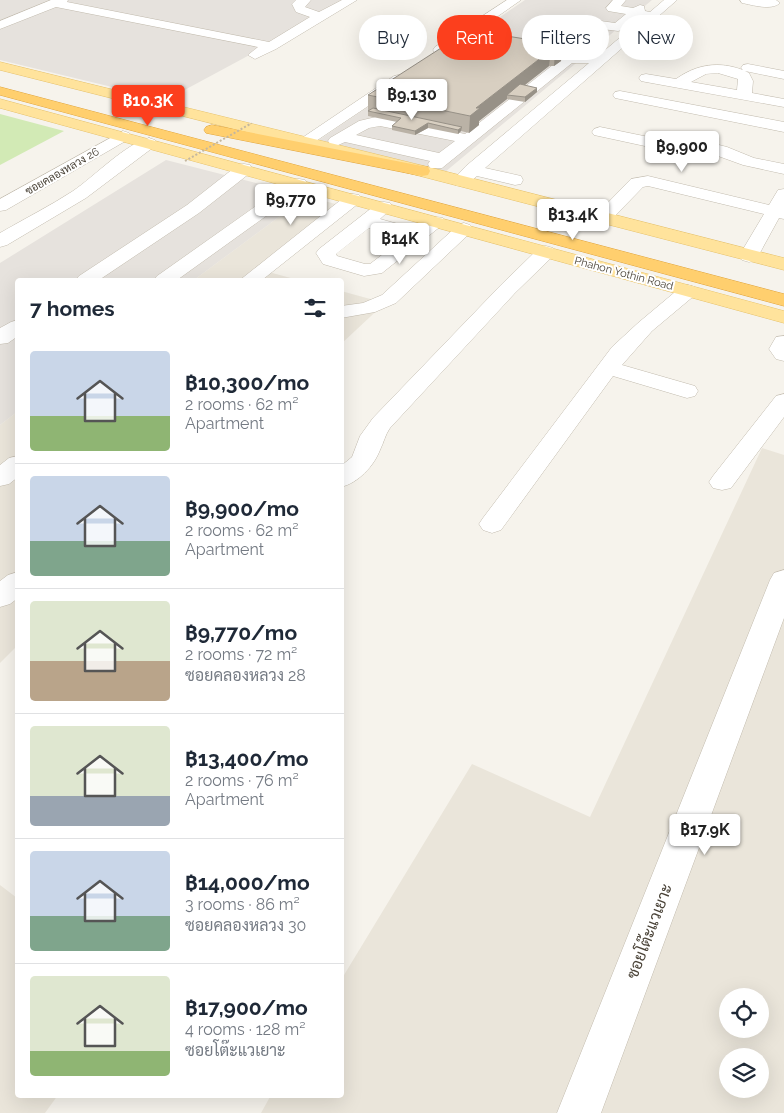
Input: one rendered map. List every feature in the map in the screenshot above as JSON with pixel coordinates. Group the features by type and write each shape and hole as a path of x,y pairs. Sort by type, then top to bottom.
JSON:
{"highway":[{"path":"0,79 784,280"},
{"name":"Phahon Yothin Road","path":"0,91 784,300"},
{"path":"159,120 433,165"},
{"path":"113,121 294,183"}],"main road":[{"path":"0,66 327,148 433,165 602,219 784,264"},
{"name":"Phahon Yothin Road","path":"0,103 784,317"}],"street":[{"path":"305,0 298,4 300,9 320,17"},
{"path":"252,57 352,0"},
{"path":"427,59 515,0"},
{"path":"620,0 612,8 635,13 649,10 671,0"},
{"path":"746,0 762,3 778,2"},
{"path":"0,19 55,1 271,46"},
{"path":"0,25 55,1"},
{"path":"467,176 600,61 649,10"},
{"path":"609,26 618,27 635,13"},
{"path":"342,137 433,165 568,60 581,58 600,61"},
{"path":"748,68 784,75"},
{"path":"679,84 691,74 705,69 726,71 744,76 746,81 744,96"},
{"path":"304,142 410,71"},
{"path":"646,78 784,103"},
{"path":"620,95 784,127"},
{"path":"327,148 356,128 461,144 488,156"},
{"path":"600,132 668,146 707,147 720,150 749,162 784,169"},
{"name":"ซอยคลองหลวง 26","path":"0,206 123,136"},
{"path":"0,241 80,194 125,158 149,143"},
{"path":"89,278 193,209 244,169"},
{"path":"467,176 514,180"},
{"path":"602,219 637,183 648,181 779,212"},
{"path":"167,278 294,183"},
{"path":"749,256 779,212 784,194"},
{"path":"253,278 353,199"},
{"path":"384,207 326,253 327,257 330,260 364,270 375,269 438,222"},
{"path":"366,221 419,236"},
{"path":"344,312 368,308 389,299 464,229"},
{"path":"344,477 362,462 372,436 381,423 546,252"},
{"path":"492,524 632,339 688,290"},
{"path":"0,338 15,328"},
{"path":"784,342 780,349 784,354"},
{"path":"609,368 687,391"},
{"path":"722,482 784,401"},
{"path":"344,452 372,436"},
{"path":"0,478 15,466"},
{"name":"ซอยโต๊ะแวเยาะ","path":"579,1113 784,580"},
{"path":"0,597 15,584"}],"path":[{"path":"185,161 252,123"}],"shaded area":[{"path":"0,0 352,0 166,100 0,60"},
{"path":"525,0 652,0 634,15 619,15 619,27 609,36 609,15 522,15 522,60 580,60 445,172 316,142 437,60 512,60 512,15 503,15"},
{"path":"166,160 307,196 197,278 15,278 15,414 0,425 0,263"},
{"path":"307,196 346,207 265,271 291,278 197,278"},
{"path":"344,292 385,303 344,341"},
{"path":"15,414 15,648 0,663 0,425"},
{"path":"762,448 784,455 784,1113 261,1113 269,1098 344,1098 344,975 472,764 590,817"},
{"path":"0,885 15,896 15,1098 56,1098 45,1113 0,1113"}],"green space":[{"path":"0,114 64,131 0,165"}],"building":[{"path":"512,37 522,38 522,60 538,60 476,108 480,108 470,116 368,95 422,60 427,60 427,57 437,51 437,60 512,60"},
{"path":"520,84 537,88 525,97 507,95"},
{"path":"373,108 462,127 458,130 428,123 415,131 392,126 401,118 368,111"}]}
